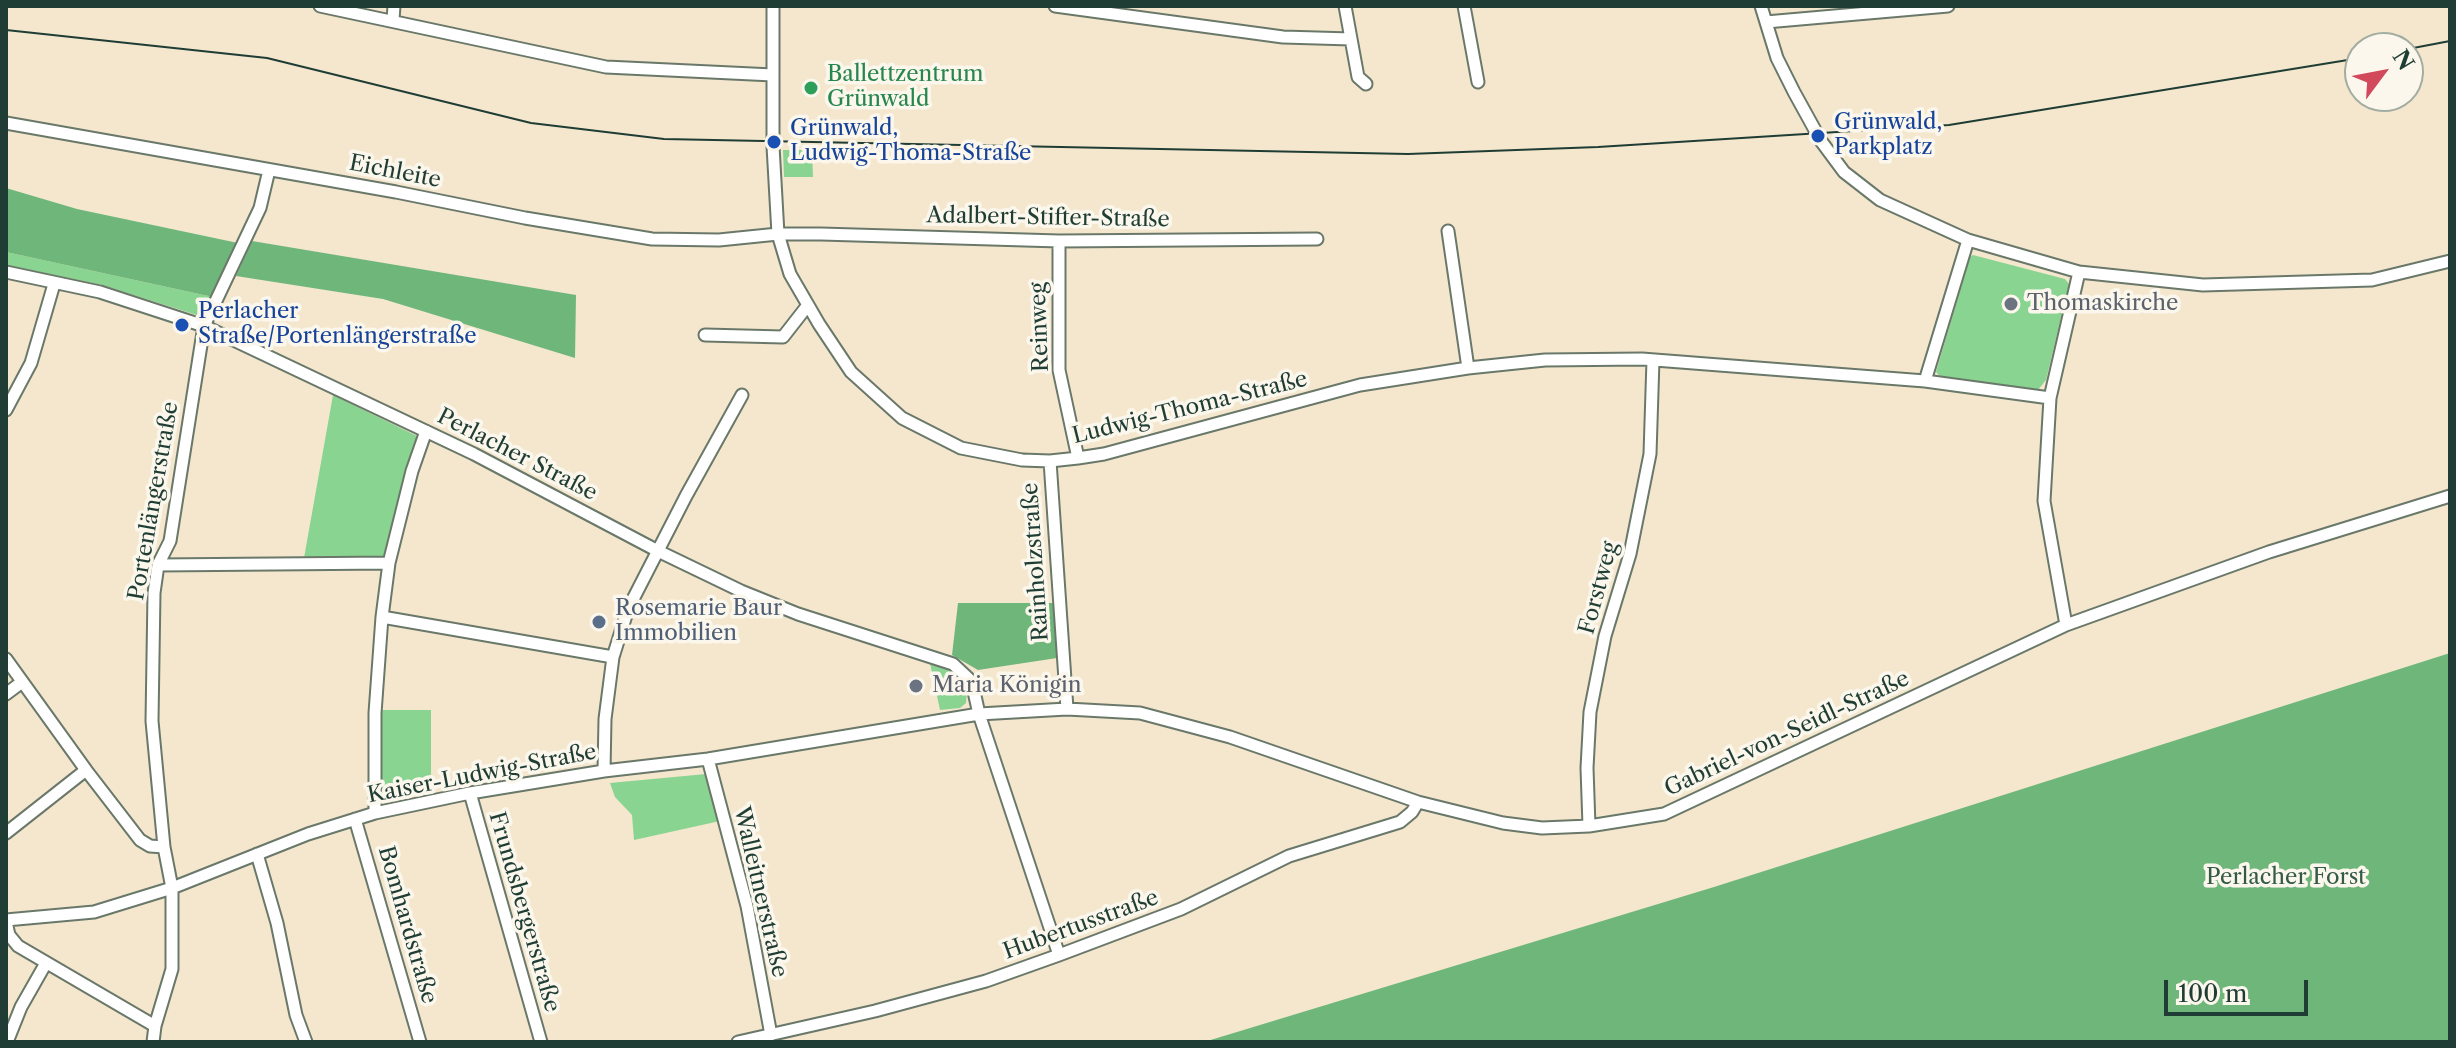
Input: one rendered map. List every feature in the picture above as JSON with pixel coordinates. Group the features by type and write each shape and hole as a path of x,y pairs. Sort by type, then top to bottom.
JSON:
{"street":[{"path":"320,6 606,67 773,75"},
{"path":"393,20 394,6"},
{"name":"Ludwig-Thoma-Straße","path":"773,6 778,234 790,274 851,372 902,418 961,448 1050,461 1078,458 1104,454 1360,385 1545,360 1653,360 1925,381 2050,398"},
{"path":"1055,6 1283,37 1351,39"},
{"path":"1345,6 1358,77 1366,84"},
{"path":"1464,6 1478,82"},
{"path":"1761,6 1777,58 1819,138 1844,172 1880,200 1968,240 2079,272 2203,285 2372,280 2450,261"},
{"path":"1766,22 1948,6"},
{"name":"Eichleite","path":"6,123 652,239 719,240 778,234"},
{"name":"Portenlängerstraße","path":"153,1042 172,969 172,888 164,847 152,721 154,593 158,565 170,541 204,326 260,208 269,170"},
{"path":"1448,231 1468,368"},
{"name":"Adalbert-Stifter-Straße","path":"778,234 1059,241 1317,239"},
{"path":"1925,381 1968,240"},
{"name":"Reinweg","path":"1059,241 1059,370 1078,458"},
{"name":"Perlacher Straße","path":"6,272 100,292 204,326 426,431 741,591 798,614 953,664 968,678 1059,955"},
{"path":"2066,625 2044,501 2050,398 2079,272"},
{"path":"6,410 31,363 54,284"},
{"path":"705,335 783,337 808,305"},
{"name":"Forstweg","path":"1589,826 1590,712 1605,636 1630,554 1650,454 1653,360"},
{"path":"604,771 605,719 613,657 628,609 742,395"},
{"path":"375,813 375,713 389,563 412,471 426,431"},
{"name":"Rainholzstraße","path":"1050,461 1067,709"},
{"name":"Gabriel-von-Seidl-Straße","path":"979,714 1067,709 1140,713 1230,737 1418,802 1503,823 1542,828 1589,826 1664,814 2066,625 2269,552 2450,496"},
{"path":"158,565 389,563"},
{"path":"382,617 613,657"},
{"path":"6,659 140,840 150,846 164,847"},
{"path":"6,694 22,682"},
{"name":"Kaiser-Ludwig-Straße","path":"6,921 94,912 172,888 257,854 375,813 470,793 604,771 708,759 979,714"},
{"name":"Walleitnerstraße","path":"708,759 747,906 771,1035"},
{"path":"6,833 86,770"},
{"name":"Frundsbergerstraße","path":"470,793 541,1042"},
{"name":"Hubertusstraße","path":"738,1042 875,1011 986,981 1181,909 1289,856 1400,822 1418,802"},
{"name":"Bomhardstraße","path":"355,819 420,1042"},
{"path":"257,854 277,923 296,1015 306,1042"},
{"path":"6,921 9,935 18,946 155,1026"},
{"path":"7,1042 21,1007 46,963"}],"green space":[{"path":"783,150 812,150 813,177 784,177"},
{"path":"6,188 77,209 238,243 213,297 6,252"},
{"path":"252,241 576,295 575,358 383,299 236,276"},
{"path":"6,252 213,297 203,317 102,285 6,265"},
{"path":"1973,255 2065,279 2069,284 2046,380 2038,390 2033,392 1942,379 1936,372"},
{"path":"333,395 417,436 385,557 304,558"},
{"path":"958,603 1053,603 1057,658 978,670 952,655"},
{"name":"Perlacher Forst","path":"2450,653 2450,1042 1204,1042 1714,887"},
{"path":"930,663 943,664 967,693 966,703 960,708 940,710"},
{"path":"381,710 431,710 431,790 387,800 382,793"},
{"path":"706,774 720,821 634,840 632,815 615,797 610,783"}],"tram line":[{"path":"6,30 267,58 531,123 664,139 1408,154 1598,147 1949,125 2344,61"},
{"path":"2424,46 2450,41"}],"place":[{"name":"Ballettzentrum Grünwald","path":"811,88"},
{"name":"Grünwald, Parkplatz","path":"1818,136"},
{"name":"Grünwald, Ludwig-Thoma-Straße","path":"774,142"},
{"name":"Thomaskirche","path":"2011,304"},
{"name":"Perlacher Straße/Portenlängerstraße","path":"182,325"},
{"name":"Rosemarie Baur Immobilien","path":"599,622"},
{"name":"Maria Königin","path":"916,686"}]}
